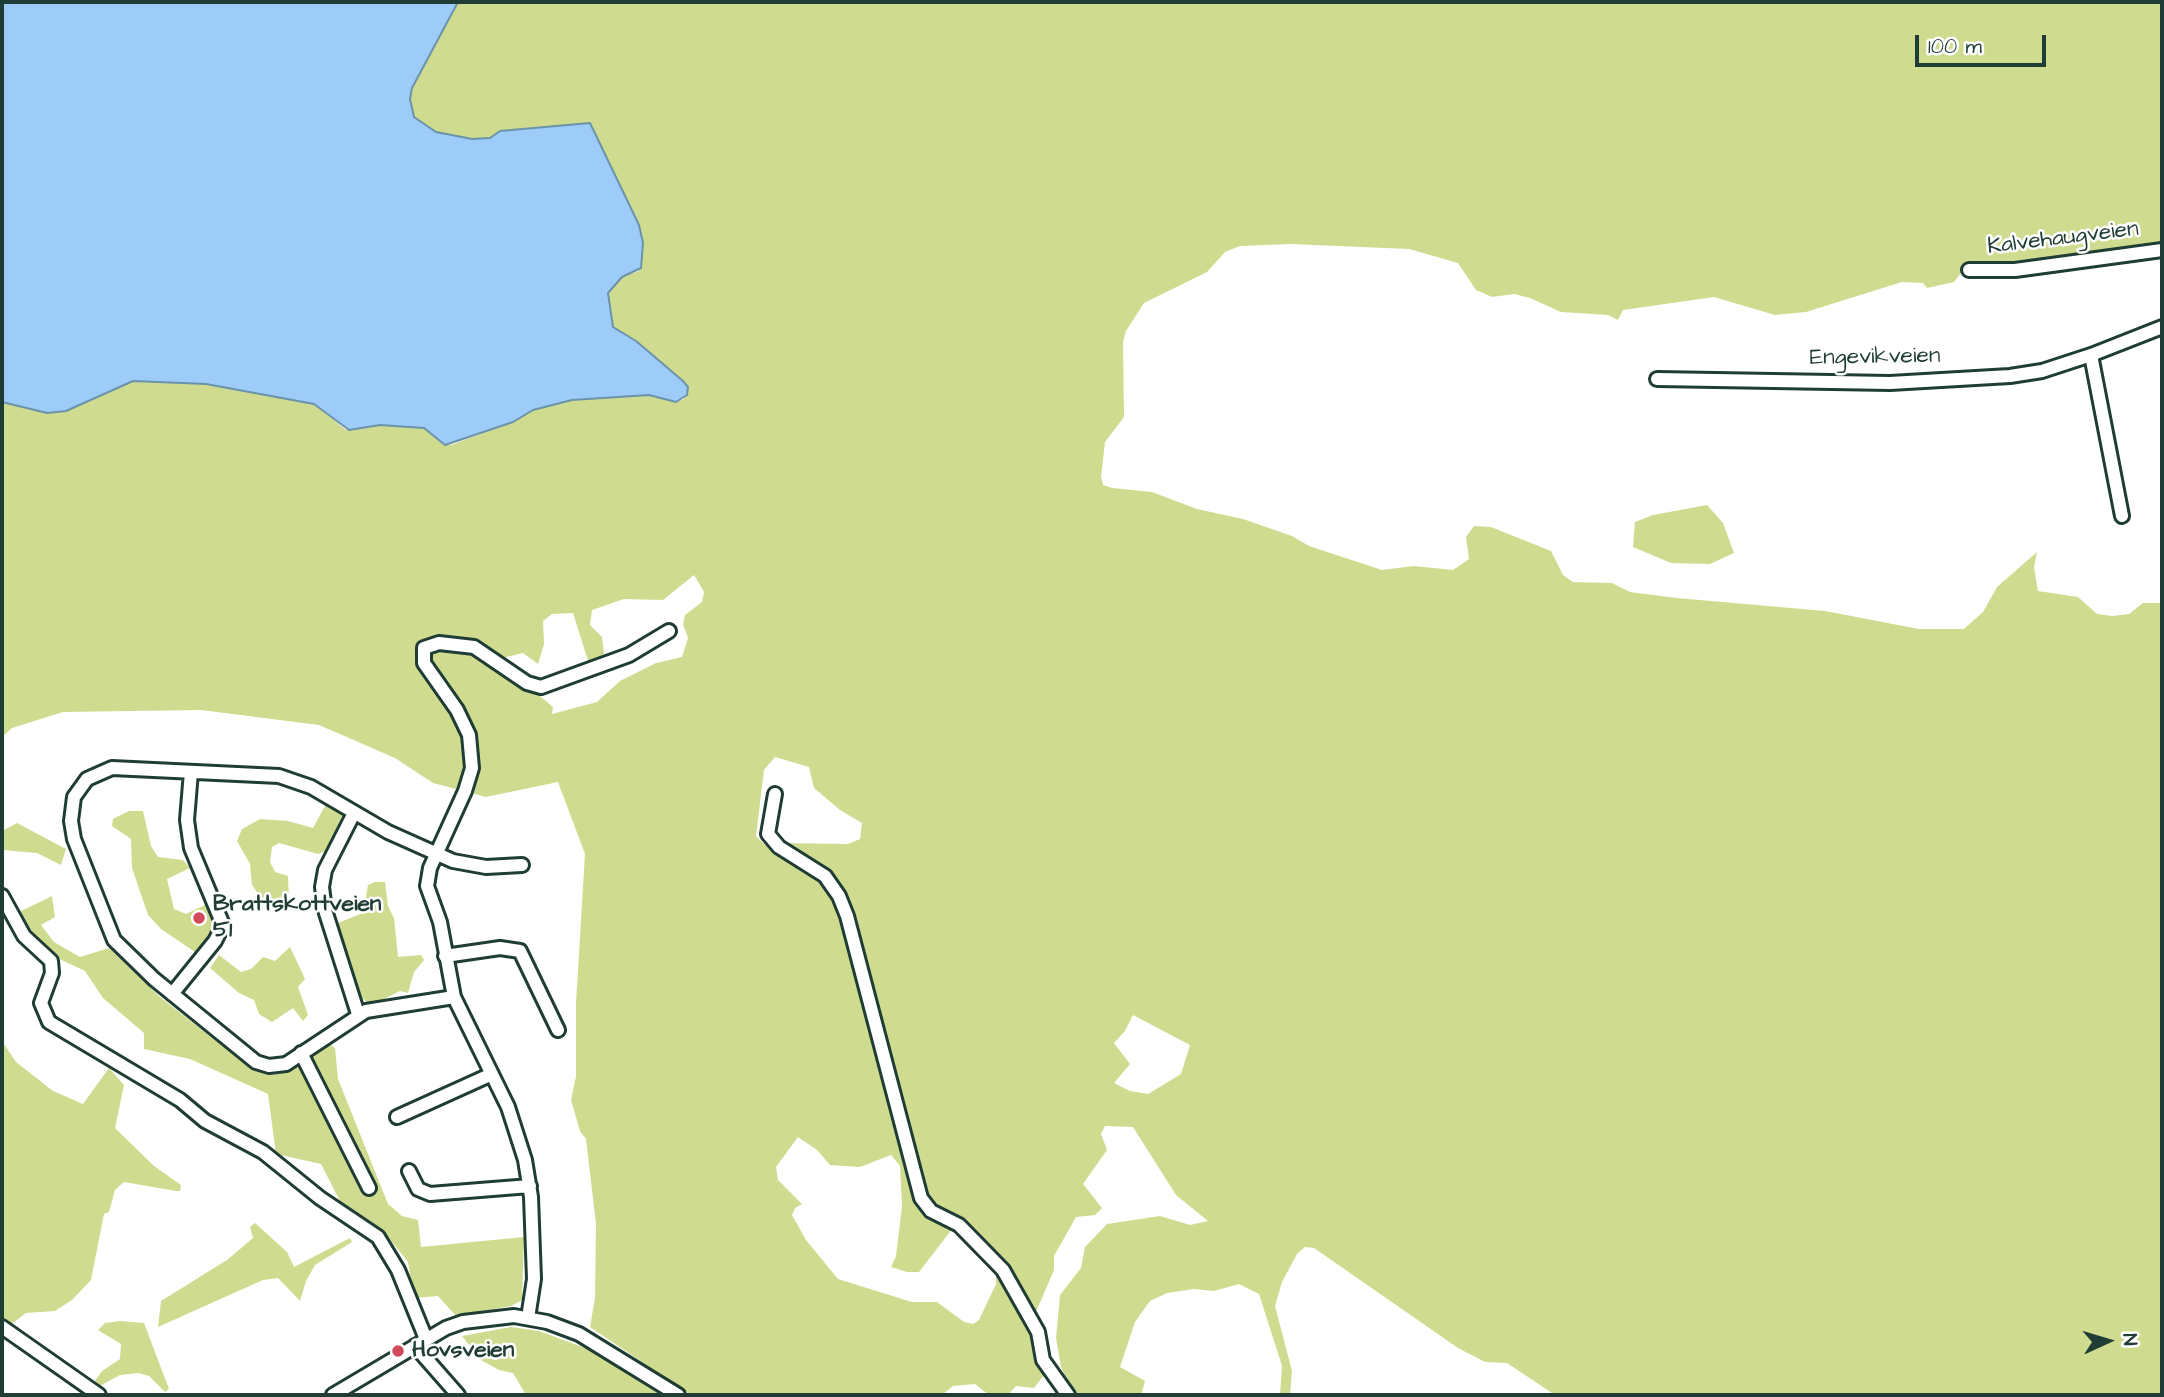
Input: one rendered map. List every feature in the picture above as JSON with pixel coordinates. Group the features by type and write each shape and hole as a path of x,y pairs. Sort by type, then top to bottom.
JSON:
{"street":[{"name":"Kalvehaugveien","path":"1969,270 2015,270 2162,250"},
{"name":"Engevikveien","path":"1657,379 1890,383 2010,376 2042,371 2162,327"},
{"path":"2091,355 2122,516"},
{"path":"528,1318 534,1279 530,1186 518,1132 454,997 440,922 427,886 436,854 472,768 469,735 457,710 424,663 424,648 439,643 474,647 527,682 541,687 629,655 668,631"},
{"path":"454,997 410,1002 358,1014 278,1066 258,1063 129,958 114,940 77,847 71,813 81,785 104,770 130,768 290,778 436,854 478,867 522,865"},
{"path":"172,994 215,941 223,925 191,848 187,820 191,772"},
{"path":"775,794 768,834 779,847 825,876 839,896 847,916 921,1198 932,1212 959,1225 1003,1270 1038,1332 1043,1360 1068,1395"},
{"path":"354,813 325,870 322,887 325,910 358,1014"},
{"path":"2,896 24,936 51,961 52,973 41,1003 50,1022 180,1100 205,1121 263,1152 320,1198 378,1237 398,1270 421,1342 458,1395"},
{"path":"445,956 500,948 520,951 558,1030"},
{"path":"301,1053 369,1188"},
{"path":"397,1117 492,1074"},
{"path":"409,1171 418,1189 430,1194 530,1186"},
{"path":"333,1395 421,1342 463,1322 500,1316 528,1318 561,1326 595,1342 678,1395"},
{"path":"2,1327 99,1395"}],"green space":[{"path":"458,2 2162,2 2162,247 2049,261 1970,261 1954,282 1927,288 1923,283 1902,282 1806,312 1775,315 1714,297 1623,310 1618,320 1608,315 1561,312 1514,294 1492,297 1476,290 1458,263 1409,249 1290,244 1240,246 1225,252 1207,272 1144,303 1126,331 1123,342 1124,417 1105,442 1101,477 1103,485 1112,488 1152,492 1197,509 1243,519 1292,536 1309,546 1382,570 1414,566 1453,570 1469,559 1466,537 1474,526 1491,527 1551,551 1563,575 1573,582 1612,583 1630,592 1677,598 1825,611 1919,629 1964,629 1983,612 1997,587 2037,552 2034,567 2038,591 2078,597 2097,614 2112,616 2129,614 2143,603 2162,603 2162,1395 1555,1395 1507,1363 1485,1362 1458,1348 1314,1248 1305,1247 1297,1254 1282,1282 1275,1306 1292,1371 1290,1395 1280,1395 1282,1366 1259,1294 1239,1284 1214,1291 1194,1289 1167,1293 1150,1301 1135,1322 1120,1367 1145,1381 1141,1395 1074,1395 1061,1367 1056,1338 1060,1295 1081,1268 1085,1247 1107,1224 1160,1216 1190,1225 1208,1221 1176,1195 1133,1127 1105,1126 1101,1134 1107,1150 1083,1184 1102,1208 1095,1215 1076,1217 1054,1256 1054,1270 1029,1328 1032,1348 1044,1375 1034,1388 1016,1386 1008,1395 989,1395 975,1384 953,1386 942,1395 691,1395 590,1327 595,1298 596,1224 586,1139 580,1131 571,1100 576,1076 576,1003 585,854 558,782 486,797 433,783 395,758 319,725 201,710 63,712 12,728 2,737 2,402 47,413 133,381 206,384 314,404 346,430 380,425 424,428 440,442 451,445 513,422 533,410 572,400 649,395 676,402 684,399 688,387 683,381 636,341 613,327 608,293 622,277 639,271 639,225 590,123 500,131 490,138 472,139 436,132 414,117 410,99 412,88","holes":["694,575 704,592 702,602 685,615 683,624 688,638 682,657 656,663 620,681 597,702 552,714 553,707 540,696 496,671 497,664 507,657 523,653 538,664 544,644 543,621 552,614 573,613 589,664 604,654 602,637 590,625 592,610 624,599 663,600","775,757 809,767 814,788 840,810 862,823 860,839 848,844 765,845 756,836 764,770","1133,1015 1190,1045 1181,1074 1148,1094 1130,1091 1114,1083 1130,1064 1114,1043 1125,1031","798,1137 817,1150 830,1165 860,1167 891,1155 900,1166 902,1206 896,1256 891,1267 907,1272 919,1272 953,1228 996,1265 996,1284 979,1320 973,1324 964,1322 937,1302 912,1302 838,1279 806,1240 792,1215 795,1208 802,1204 778,1180 776,1167"]},
{"path":"1707,505 1723,523 1734,553 1710,564 1671,563 1633,547 1635,522 1653,515"},
{"path":"326,804 343,814 326,851 318,854 279,843 272,847 270,862 275,872 288,876 289,900 282,908 266,905 252,885 250,864 237,841 242,829 260,819 288,821 313,828"},
{"path":"129,811 143,811 151,846 158,857 183,860 190,868 167,879 174,909 186,914 211,902 217,932 195,952 161,929 148,915 132,868 131,839 112,826 113,819"},
{"path":"17,823 66,849 61,865 37,853 2,850 2,831"},
{"path":"385,882 388,906 394,918 398,957 421,955 424,960 414,972 408,993 400,991 380,1001 367,1002 358,995 339,935 338,923 363,913 368,885"},
{"path":"52,896 55,917 41,925 54,942 80,957 109,948 160,997 247,1065 274,1075 300,1064 328,1043 335,1048 338,1079 388,1204 402,1216 418,1220 421,1247 524,1237 522,1300 511,1306 456,1316 438,1296 414,1298 408,1262 389,1238 345,1211 321,1164 276,1154 268,1094 190,1059 144,1049 144,1033 103,998 85,971 53,956 34,941 17,913"},
{"path":"290,947 305,979 298,987 308,1015 303,1021 293,1008 272,1022 259,1014 254,1000 239,993 210,968 219,955 241,972 251,969 263,957 275,961"},
{"path":"2,1041 16,1062 53,1091 83,1104 109,1068 124,1085 115,1128 154,1166 181,1185 180,1191 176,1191 124,1182 115,1190 109,1212 104,1214 91,1280 72,1300 55,1311 26,1313 10,1325 2,1319"},
{"path":"255,1223 287,1252 294,1267 350,1238 352,1242 315,1265 306,1281 300,1301 278,1278 263,1280 158,1327 161,1301 227,1260 253,1238 250,1227"},
{"path":"105,1323 144,1323 169,1389 165,1392 149,1376 138,1373 120,1375 98,1387 95,1381 102,1371 120,1359 121,1344 98,1330"},
{"path":"511,1327 539,1331 596,1352 662,1395 526,1395 513,1373 499,1370 481,1360 462,1336"}],"water":[{"path":"2,2 458,2 412,88 410,99 414,117 436,132 472,139 490,138 500,131 590,123 639,225 643,243 641,268 622,277 608,293 613,327 636,341 683,381 688,387 687,395 676,402 649,395 572,400 533,410 513,422 445,445 424,428 380,425 349,430 314,404 206,384 133,381 66,411 47,413 2,402"}],"place":[{"name":"Brattskottveien 51","path":"199,918"},
{"name":"Hovsveien","path":"398,1351"}]}
